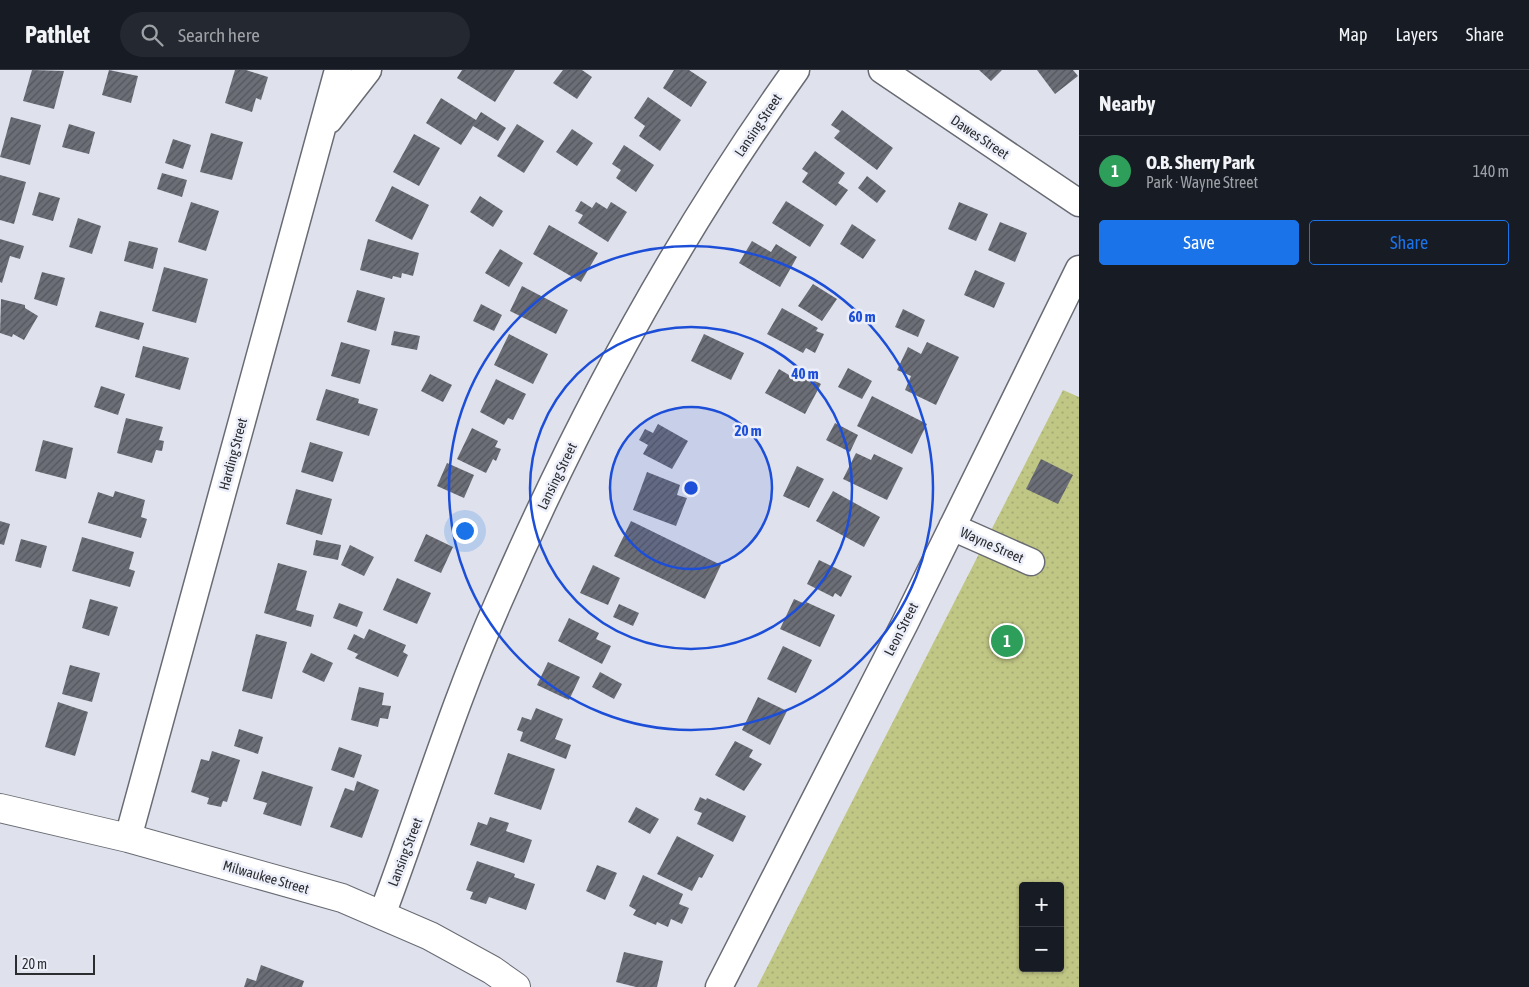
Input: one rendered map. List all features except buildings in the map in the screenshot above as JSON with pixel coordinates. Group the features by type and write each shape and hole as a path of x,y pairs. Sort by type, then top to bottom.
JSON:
{"street":[{"name":"Harding Street","path":"128,838 338,70"},
{"path":"321,131 368,70"},
{"name":"Lansing Street","path":"382,915 459,700 497,605 588,412 640,314 697,218 763,116 796,70"},
{"name":"Dawes Street","path":"882,70 1079,203"},
{"name":"Leon Street","path":"718,987 952,527 1079,269"},
{"name":"Wayne Street","path":"952,527 1031,562"},
{"name":"Milwaukee Street","path":"0,808 128,838 342,898 430,936 492,970 516,987"}],"green space":[{"path":"1063,390 1079,397 1079,987 757,987"}],"place":[{"name":"O.B. Sherry Park","path":"1007,641"}]}
